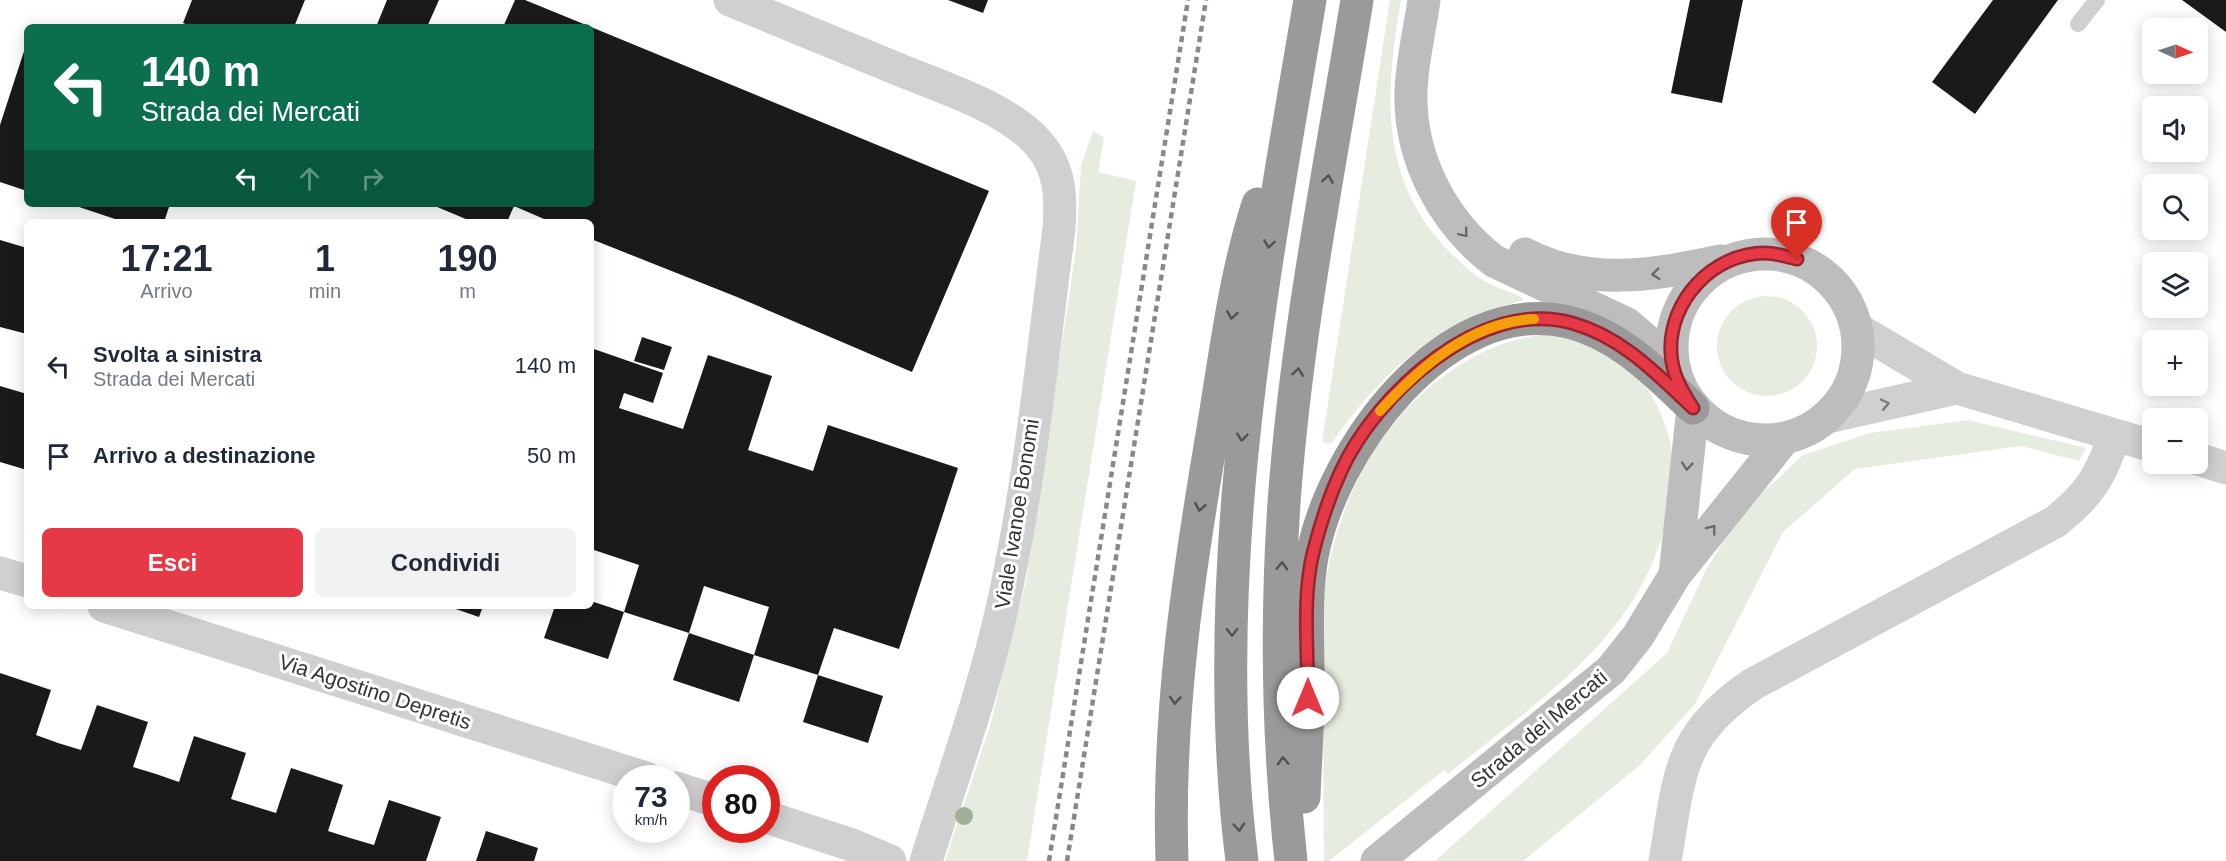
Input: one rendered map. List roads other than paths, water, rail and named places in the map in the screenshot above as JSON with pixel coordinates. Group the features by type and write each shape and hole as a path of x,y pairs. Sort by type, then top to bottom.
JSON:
{"highway":[{"path":"1242,861 1232,677 1236,498 1255,333 1310,0"},
{"path":"1291,861 1279,646 1285,492 1301,351 1357,0"},
{"path":"1172,861 1173,717 1190,566 1245,249 1287,115 1300,55"},
{"path":"1296,861 1302,829 1308,594 1312,556 1341,471 1375,417 1421,370 1451,347 1504,324 1542,318 1577,324 1613,340 1685,395"}],"street":[{"name":"Viale Ivanoe Bonomi","path":"730,0 984,106 1027,132 1050,159 1059,186 1059,230 1031,441 1009,577 985,676 926,861"},
{"name":"Strada dei Mercati","path":"1424,0 1411,89 1412,113 1428,177 1449,214 1478,248 1494,261 1608,313 1635,330 1661,353 1685,395 1711,425 1733,436 1758,441 1783,440 1807,432 1828,417 1847,392 1858,361 1857,329 1845,299 1825,275 1806,264 1797,259 1765,253 1661,274 1593,275 1573,272 1538,260 1503,240 1488,226 1461,195 1450,174 1436,135 1431,97 1432,75 1444,0"},
{"name":"Strada dei Mercati","path":"1675,575 1685,395 1671,353 1674,322 1687,294 1707,272 1734,258"},
{"path":"1857,329 1957,388 2142,443"},
{"path":"1828,417 1957,388"},
{"path":"1665,861 1678,791 1690,746 1720,708 1761,680 2055,522 2084,497 2095,483 2104,468 2114,435"},
{"name":"Strada dei Mercati","path":"1377,861 1611,670 1638,636 1675,575 1783,440"},
{"path":"2208,462 2226,468"},
{"path":"0,573 24,580"},
{"name":"Via Agostino Depretis","path":"113,609 612,767"},
{"path":"780,822 852,845 890,861"}],"lane":[{"path":"2078,24 2097,0"}],"railway":[{"path":"1049,861 1188,0"},
{"path":"1067,861 1206,0"}]}
